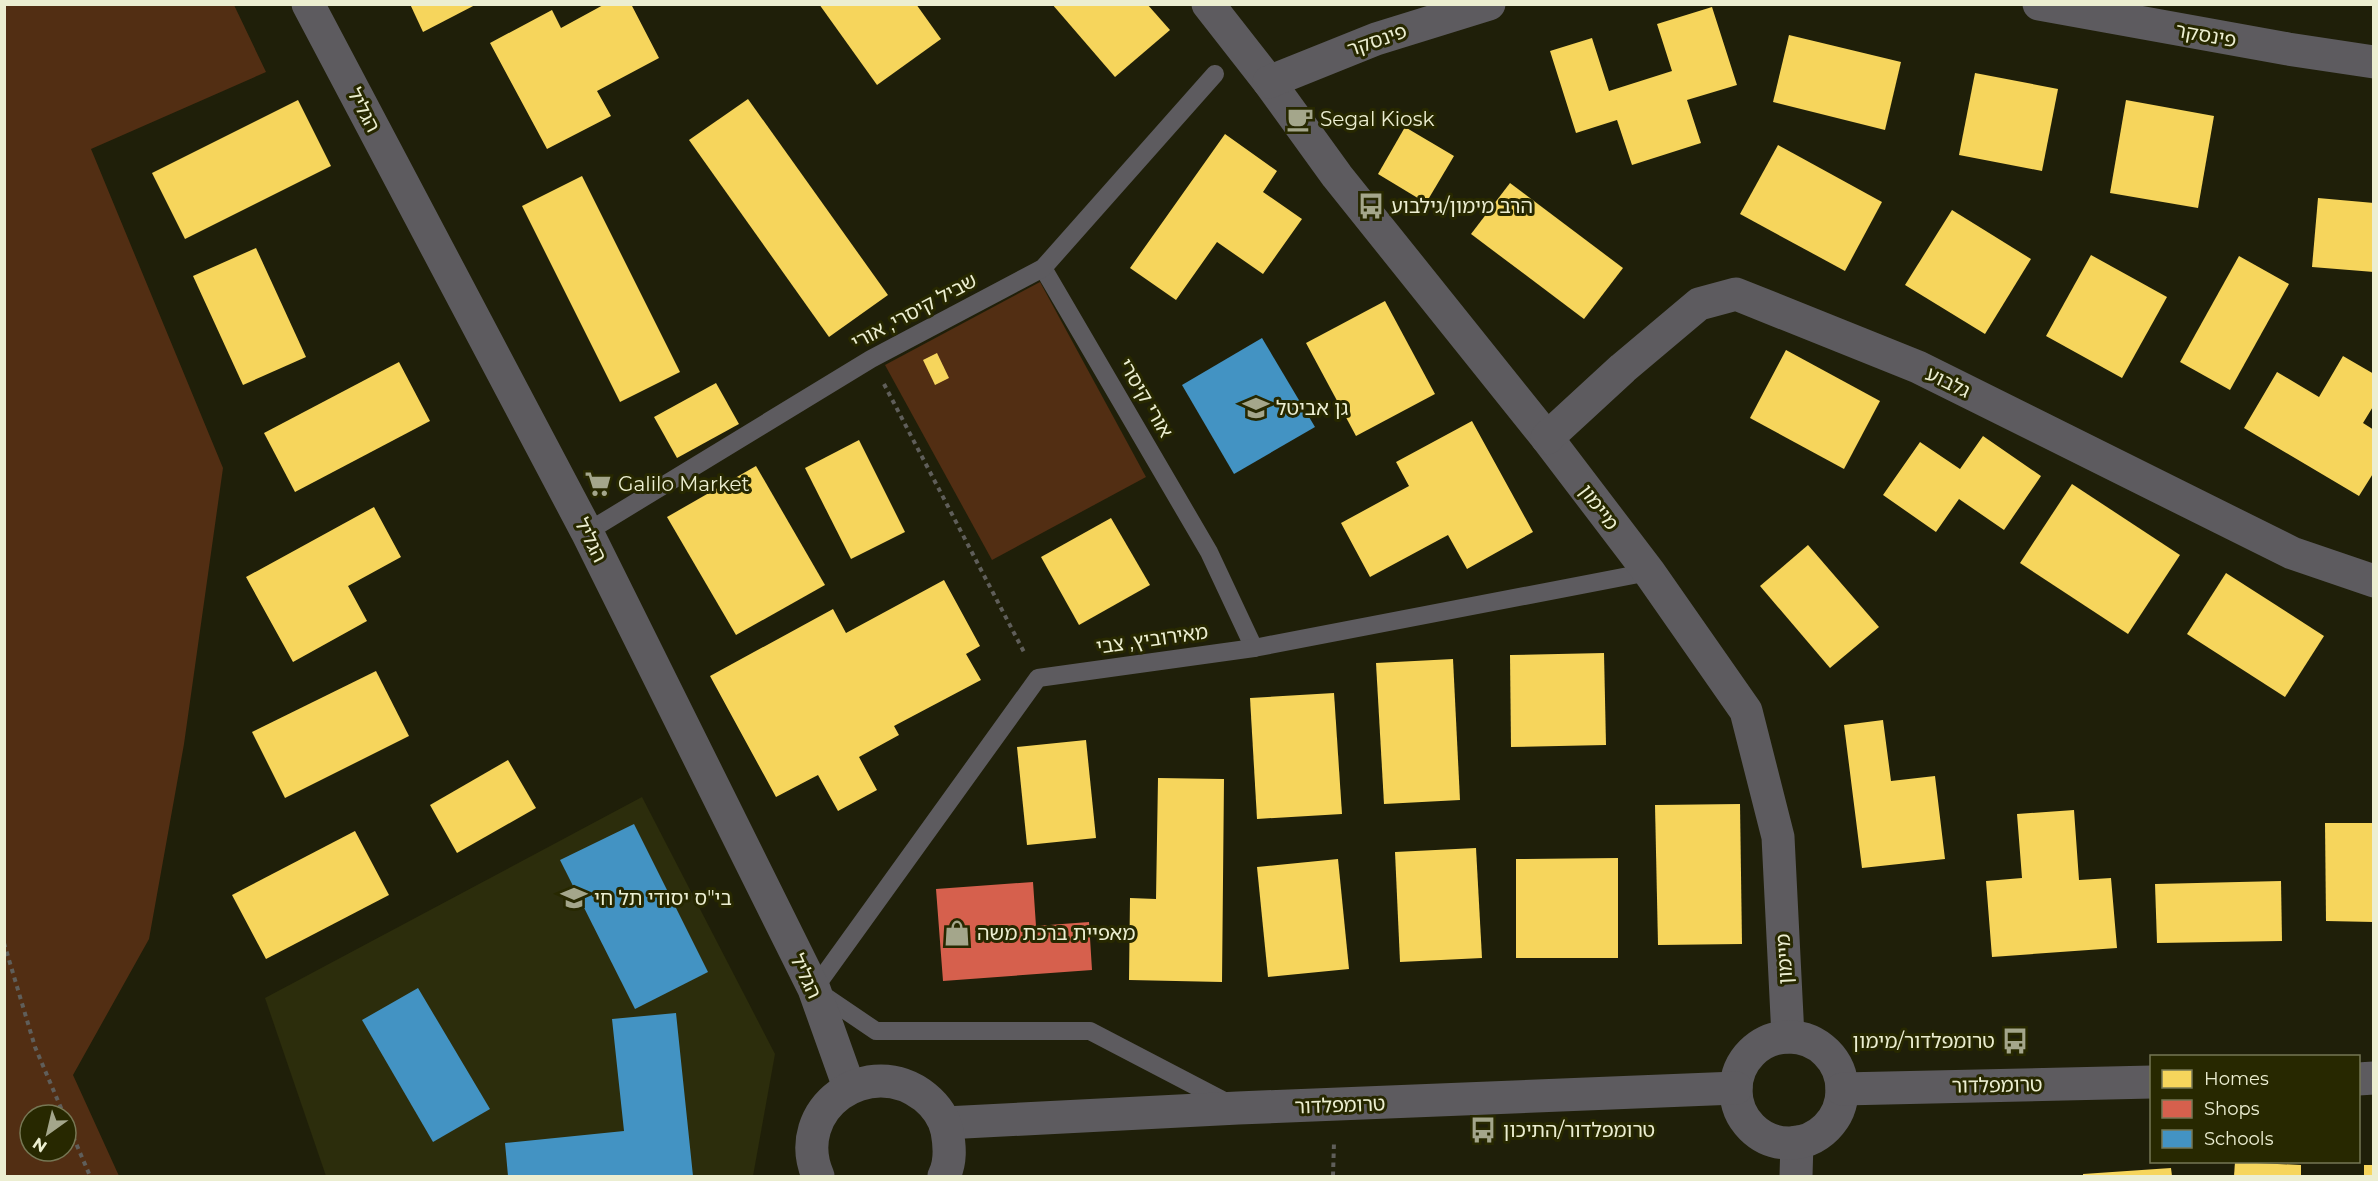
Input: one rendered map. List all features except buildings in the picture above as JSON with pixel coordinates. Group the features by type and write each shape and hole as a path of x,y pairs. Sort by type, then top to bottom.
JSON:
{"street":[{"name":"הגליל","path":"308,4 587,532 814,989 849,1088"},
{"name":"מיימון","path":"1208,4 1269,82 1336,176 1547,438 1649,573 1746,711 1778,837 1788,1037"},
{"name":"פינסקר","path":"1269,82 1376,39 1489,4"},
{"name":"פינסקר","path":"2039,4 2288,50 2373,62"},
{"name":"גלבוע","path":"1547,438 1623,368 1700,304 1736,294 1918,367 2292,553 2373,581"},
{"path":"1788,1037 1802,1038 1826,1052 1835,1062 1842,1089 1840,1104 1834,1118 1812,1138 1797,1142 1782,1142 1767,1138 1754,1130 1744,1117 1738,1103 1736,1088 1743,1062 1752,1051 1762,1043 1775,1038 1788,1037"},
{"path":"818,1176 813,1165 811,1142 818,1120 831,1101 849,1088 871,1080 894,1082 916,1090 933,1104 945,1123 950,1146 948,1168 944,1176"},
{"name":"טרומפלדור","path":"1842,1089 2150,1082"},
{"name":"טרומפלדור","path":"945,1123 1238,1108 1736,1088"},
{"path":"1796,1176 1797,1142"}],"lane":[{"name":"שביל קיסרי, אורי","path":"587,532 870,359 1043,268 1215,74"},
{"name":"אורי קיסרי","path":"1043,268 1209,552 1254,648"},
{"name":"מאירוביץ, צבי","path":"1038,678 1254,648 1649,573"},
{"path":"1038,678 814,989 876,1031 1090,1031 1238,1108"}],"path":[{"path":"870,359 1038,678"},
{"path":"4,943 35,1047 59,1103"},
{"path":"78,1148 90,1176"}],"shaded area":[{"path":"5,4 234,5 266,72 91,149 223,468 184,744 149,939 73,1075 119,1176 5,1176"},
{"path":"1040,282 1146,477 992,560 885,365"},
{"name":"בי\"ס יסודי תל חי","path":"642,797 775,1054 753,1176 326,1176 265,998"}],"place":[{"name":"Segal Kiosk","path":"1300,119"},
{"name":"הרב מימון/גילבוע","path":"1371,206"},
{"name":"גן אביטל","path":"1256,408"},
{"name":"Galilo Market","path":"598,484"},
{"name":"בי\"ס יסודי תל חי","path":"574,898"},
{"name":"מאפיית ברכת משה","path":"957,933"},
{"name":"טרומפלדור/מימון","path":"2015,1041"},
{"name":"טרומפלדור/התיכון","path":"1483,1130"}]}
